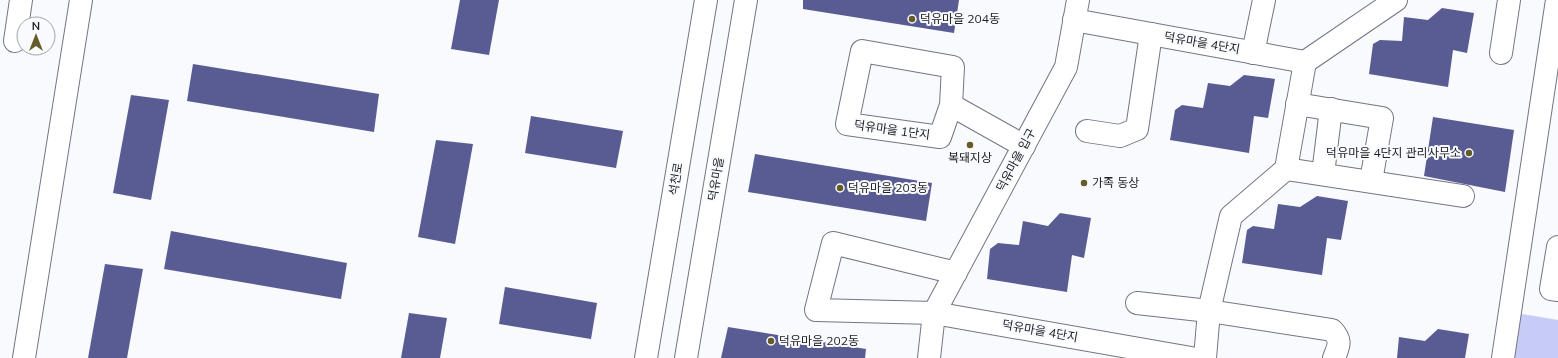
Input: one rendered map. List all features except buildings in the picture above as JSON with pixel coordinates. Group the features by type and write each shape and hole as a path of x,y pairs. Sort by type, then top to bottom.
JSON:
{"street":[{"path":"15,41 22,0"},
{"path":"24,358 81,0"},
{"name":"석천로","path":"646,358 706,0"},
{"name":"덕유마을","path":"686,358 746,0"},
{"name":"덕유마을 4단지","path":"1253,52 1264,0"},
{"path":"1205,358 1209,311 1231,216 1286,169 1305,62 1396,0"},
{"path":"1501,52 1509,0"},
{"path":"1503,358 1557,0"},
{"name":"덕유마을 4단지","path":"1076,10 1152,34 1305,62"},
{"name":"덕유마을 입구","path":"934,313 1066,66 1076,10"},
{"name":"덕유마을 4단지","path":"1087,131 1120,136 1137,129 1152,34"},
{"name":"덕유마을 1단지","path":"862,51 953,66 951,105 940,137 847,124 862,51"},
{"path":"1297,104 1382,118 1371,181"},
{"path":"951,105 1024,146"},
{"path":"1323,174 1331,109"},
{"path":"1286,169 1463,196"},
{"path":"929,358 934,313 816,310 833,243 956,273"},
{"path":"1558,247 1551,289 1558,290"},
{"path":"1138,303 1209,311 1332,330 1337,335 1340,342 1334,358"},
{"name":"덕유마을 4단지","path":"934,313 1191,358"}],"shaded area":[{"path":"1510,312 1558,320 1558,358 1503,358"}],"place":[{"name":"덕유마을 204동","path":"912,19"},
{"name":"복돼지상","path":"970,145"},
{"name":"덕유마을 4단지 관리사무소","path":"1469,153"},
{"name":"가족 동상","path":"1084,183"},
{"name":"덕유마을 203동","path":"840,188"},
{"name":"덕유마을 202동","path":"771,341"}]}
